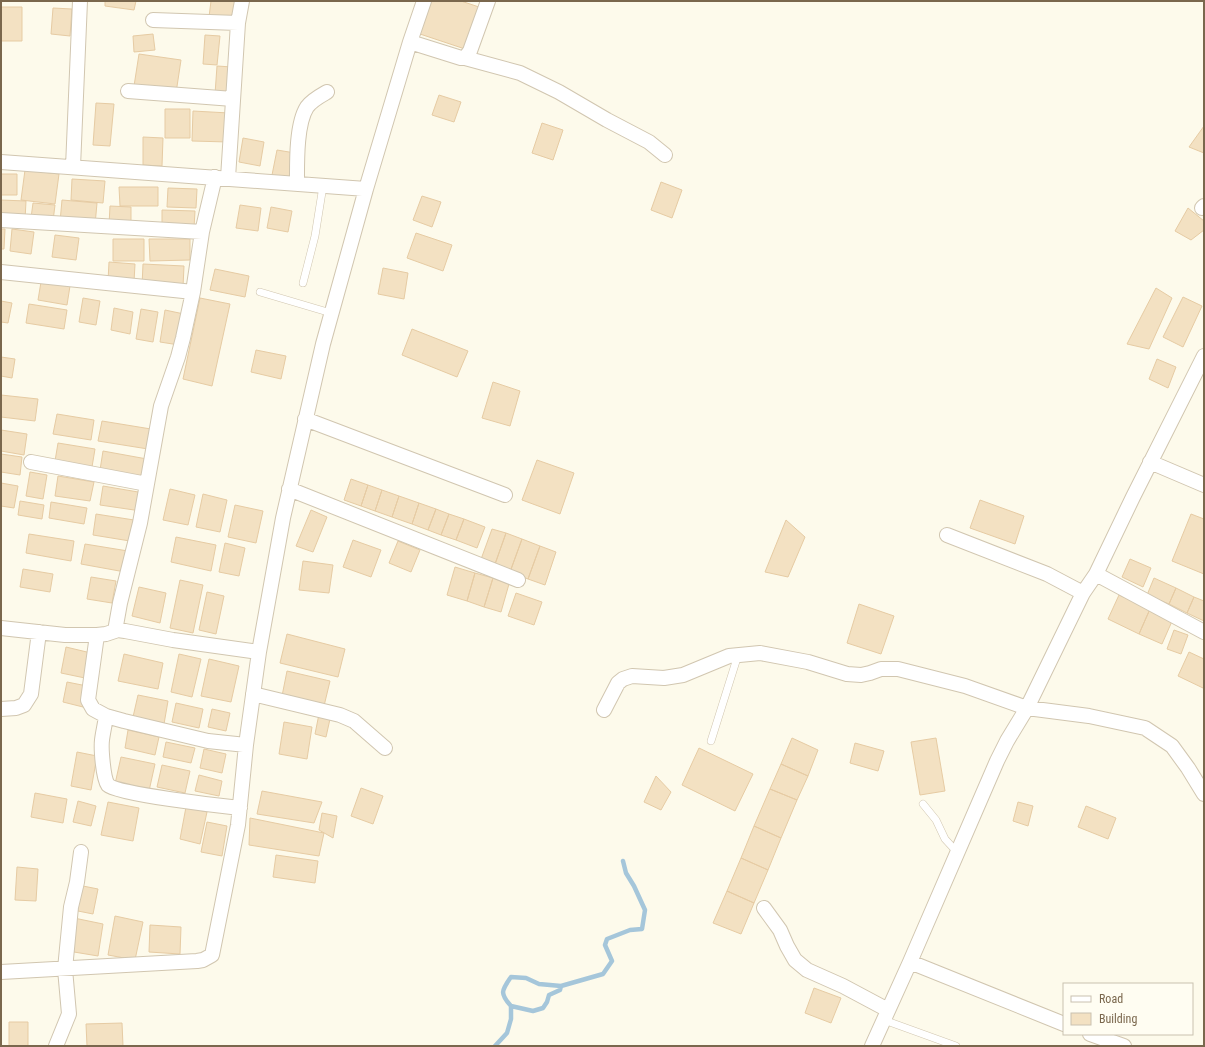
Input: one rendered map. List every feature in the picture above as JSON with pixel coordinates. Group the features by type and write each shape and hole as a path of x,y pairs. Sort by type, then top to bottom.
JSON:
{"street":[{"path":"73,167 80,1"},
{"path":"115,631 120,603 140,523 161,406 178,357 193,292 202,232 222,178 231,146 238,23 242,1"},
{"path":"1,972 197,961 203,960 212,955 238,825 246,745 259,652 289,489 322,344 366,189 410,42 424,1"},
{"path":"465,58 470,51 488,1"},
{"path":"153,20 238,23"},
{"path":"410,42 458,58 465,58 520,73 559,92 649,142 664,155"},
{"path":"128,91 233,99"},
{"path":"297,184 297,164 302,118 313,101 327,92"},
{"path":"1,162 366,189"},
{"path":"1,220 202,232"},
{"path":"1,272 193,292"},
{"path":"872,1046 997,761 1027,708 1083,593 1096,574 1150,462 1204,356"},
{"path":"305,419 505,495"},
{"path":"31,462 147,484"},
{"path":"1150,462 1204,485"},
{"path":"289,489 518,580"},
{"path":"947,535 1048,574 1083,593"},
{"path":"1096,574 1204,632"},
{"path":"1,628 65,635 97,635 115,631 125,631 173,640 259,652"},
{"path":"1,709 16,708 24,705 31,694 39,632"},
{"path":"97,635 88,700 93,709 106,716 208,741 246,745"},
{"path":"604,710 618,682 623,679 632,676 664,678 683,676 729,656 760,653 808,662 847,674 861,675 881,669 898,669 965,686 1027,708 1089,716 1145,728 1172,746 1204,794"},
{"path":"253,694 340,715 354,721 385,748"},
{"path":"106,716 102,741 105,776 108,784 115,789 133,793 240,808"},
{"path":"56,1046 69,1014 64,969 71,907 77,882 81,852"},
{"path":"764,908 780,930 795,960 807,970 843,986 886,1015"},
{"path":"910,962 1063,1024"},
{"path":"1093,1035 1124,1046"}],"lane":[{"path":"303,283 315,236 323,186"},
{"path":"260,292 331,313"},
{"path":"711,741 738,655"},
{"path":"922,804 936,820 945,839 957,852"},
{"path":"886,1015 956,1046"}],"building":[{"path":"105,1 136,1 134,10 105,6"},
{"path":"211,1 237,1 234,20 209,17"},
{"path":"427,1 461,1 482,8 468,50 417,33"},
{"path":"1,7 22,7 22,41 1,41"},
{"path":"53,8 72,9 70,36 51,34"},
{"path":"153,34 155,50 134,52 133,36"},
{"path":"205,35 220,36 217,65 203,64"},
{"path":"139,54 181,60 176,93 134,86"},
{"path":"217,66 232,67 230,95 215,94"},
{"path":"439,95 461,102 454,122 432,115"},
{"path":"96,103 114,104 110,146 93,145"},
{"path":"165,109 190,109 190,138 165,138"},
{"path":"193,111 229,113 228,142 192,141"},
{"path":"542,123 563,130 553,160 532,153"},
{"path":"1204,126 1204,153 1189,147"},
{"path":"143,137 163,138 162,166 143,165"},
{"path":"243,138 264,142 260,166 239,162"},
{"path":"277,150 295,153 291,178 272,175"},
{"path":"25,170 59,174 55,204 21,200"},
{"path":"1,174 17,174 17,195 1,195"},
{"path":"72,179 105,181 103,203 71,200"},
{"path":"661,182 682,190 672,218 651,210"},
{"path":"119,187 158,187 158,206 120,206"},
{"path":"168,188 197,189 196,208 167,207"},
{"path":"422,196 441,202 432,227 413,220"},
{"path":"1,200 26,201 25,220 1,218"},
{"path":"62,200 97,203 95,225 60,222"},
{"path":"33,203 55,205 53,221 31,218"},
{"path":"240,205 261,208 258,231 236,228"},
{"path":"110,206 131,207 131,225 109,225"},
{"path":"271,207 292,211 288,232 267,228"},
{"path":"1188,208 1204,221 1204,230 1191,240 1175,231"},
{"path":"162,210 195,211 194,228 162,228"},
{"path":"1,229 5,229 4,249 1,249"},
{"path":"12,229 34,232 31,254 10,251"},
{"path":"416,233 452,245 443,271 407,258"},
{"path":"55,235 79,238 76,260 52,257"},
{"path":"113,239 144,239 144,261 113,261"},
{"path":"149,239 190,239 190,260 150,261"},
{"path":"109,262 135,264 134,282 108,281"},
{"path":"143,264 184,266 183,287 142,286"},
{"path":"383,268 408,273 404,299 378,294"},
{"path":"215,269 249,276 245,297 210,290"},
{"path":"41,282 70,286 67,305 38,300"},
{"path":"1156,288 1172,298 1149,349 1127,344"},
{"path":"1183,297 1202,306 1183,347 1163,337"},
{"path":"83,298 100,301 96,325 79,322"},
{"path":"200,298 230,304 212,386 183,379"},
{"path":"1,301 12,303 8,323 1,322"},
{"path":"29,304 67,310 64,329 26,323"},
{"path":"114,308 133,312 130,334 111,330"},
{"path":"141,309 158,312 153,342 136,339"},
{"path":"165,310 184,314 179,345 160,342"},
{"path":"412,329 468,351 457,377 402,355"},
{"path":"256,350 286,356 281,379 251,372"},
{"path":"1,357 15,359 12,378 1,376"},
{"path":"1157,359 1176,367 1168,388 1149,379"},
{"path":"493,382 520,391 510,426 482,418"},
{"path":"1,395 38,399 35,421 1,417"},
{"path":"57,414 94,420 91,440 53,434"},
{"path":"102,421 151,429 148,449 98,441"},
{"path":"1,430 27,434 24,455 1,451"},
{"path":"58,443 95,449 92,467 55,461"},
{"path":"103,451 147,459 144,477 100,470"},
{"path":"1,454 22,457 20,475 1,472"},
{"path":"537,460 574,473 560,514 522,500"},
{"path":"30,472 47,475 43,499 26,496"},
{"path":"58,476 94,482 90,501 55,496"},
{"path":"351,479 368,485 361,506 344,500"},
{"path":"1,483 18,486 14,508 1,506"},
{"path":"368,485 382,490 375,511 361,506"},
{"path":"103,486 144,493 141,511 100,505"},
{"path":"170,489 195,495 188,525 163,520"},
{"path":"382,490 399,496 392,517 375,511"},
{"path":"203,494 227,500 220,532 196,527"},
{"path":"399,496 419,503 412,524 392,517"},
{"path":"980,500 1024,516 1015,544 970,528"},
{"path":"20,501 44,505 42,519 18,515"},
{"path":"51,502 87,508 84,524 49,518"},
{"path":"419,503 436,509 428,530 412,524"},
{"path":"235,505 263,511 256,543 228,537"},
{"path":"436,509 449,514 441,535 428,530"},
{"path":"311,510 327,517 313,552 296,546"},
{"path":"96,514 134,520 130,541 93,535"},
{"path":"449,514 464,519 456,540 441,535"},
{"path":"1191,514 1204,519 1204,574 1172,561"},
{"path":"464,519 485,527 477,548 456,540"},
{"path":"786,520 805,537 788,577 765,572"},
{"path":"492,529 506,533 494,567 480,562"},
{"path":"506,533 522,539 510,572 494,567"},
{"path":"29,534 74,541 71,561 26,553"},
{"path":"176,537 216,545 211,571 171,562"},
{"path":"522,539 540,546 528,579 510,572"},
{"path":"353,540 381,550 371,577 343,567"},
{"path":"398,541 420,550 411,572 389,563"},
{"path":"225,543 245,548 239,576 219,572"},
{"path":"85,544 128,551 125,572 81,564"},
{"path":"540,546 556,552 545,585 528,579"},
{"path":"1130,559 1151,568 1143,587 1122,577"},
{"path":"303,561 333,565 329,593 299,590"},
{"path":"455,567 475,573 467,601 447,595"},
{"path":"23,569 53,574 50,592 20,587"},
{"path":"475,573 493,578 484,607 467,601"},
{"path":"91,577 116,581 112,603 87,599"},
{"path":"493,578 509,584 501,612 484,607"},
{"path":"1154,578 1176,588 1169,604 1147,595"},
{"path":"180,580 203,585 193,633 170,628"},
{"path":"139,587 166,593 160,623 132,616"},
{"path":"1176,588 1194,597 1187,613 1169,604"},
{"path":"207,592 224,596 216,634 199,630"},
{"path":"516,593 542,602 534,625 508,616"},
{"path":"1119,595 1150,609 1139,634 1108,619"},
{"path":"1194,597 1204,601 1204,621 1187,613"},
{"path":"859,604 894,616 881,654 847,643"},
{"path":"1150,609 1173,619 1162,644 1139,634"},
{"path":"1174,630 1188,635 1181,654 1167,649"},
{"path":"287,634 345,649 338,677 280,663"},
{"path":"66,647 91,653 85,678 61,673"},
{"path":"1189,652 1204,659 1203,688 1178,676"},
{"path":"124,654 163,663 158,689 118,681"},
{"path":"179,654 201,659 192,697 171,692"},
{"path":"209,659 239,666 231,702 201,696"},
{"path":"287,671 330,681 324,706 282,696"},
{"path":"67,682 87,686 83,707 63,702"},
{"path":"138,695 168,701 164,724 133,717"},
{"path":"176,703 203,709 199,728 172,722"},
{"path":"212,709 230,713 226,731 208,727"},
{"path":"319,714 330,719 326,737 315,734"},
{"path":"284,722 312,727 307,759 279,754"},
{"path":"128,730 159,737 155,755 125,748"},
{"path":"792,738 818,750 808,776 781,764"},
{"path":"936,738 945,791 920,795 911,742"},
{"path":"166,742 195,748 191,763 163,757"},
{"path":"855,743 884,751 878,771 850,763"},
{"path":"699,748 753,774 735,811 682,785"},
{"path":"204,749 226,754 222,773 200,768"},
{"path":"77,752 97,756 91,790 71,786"},
{"path":"121,757 155,764 149,791 115,784"},
{"path":"781,764 808,776 797,800 770,789"},
{"path":"162,765 190,771 185,793 157,787"},
{"path":"199,775 222,781 219,796 195,791"},
{"path":"656,776 671,792 661,810 644,802"},
{"path":"361,788 383,796 373,824 351,816"},
{"path":"770,789 797,800 781,838 754,826"},
{"path":"262,791 322,802 314,823 257,814"},
{"path":"35,793 67,799 63,823 31,817"},
{"path":"78,801 96,806 91,826 73,822"},
{"path":"108,802 139,808 133,841 101,835"},
{"path":"1018,802 1033,806 1028,826 1013,821"},
{"path":"1086,806 1116,818 1108,839 1078,827"},
{"path":"186,807 207,812 200,844 180,839"},
{"path":"322,813 337,816 333,838 319,830"},
{"path":"250,818 324,833 319,856 249,845"},
{"path":"207,822 227,826 222,856 201,852"},
{"path":"754,826 781,838 768,870 741,858"},
{"path":"276,855 318,861 315,883 273,877"},
{"path":"741,858 768,870 754,903 727,891"},
{"path":"17,867 38,869 36,901 15,900"},
{"path":"78,885 98,889 93,914 73,910"},
{"path":"727,891 754,903 741,934 713,923"},
{"path":"115,916 143,922 135,960 108,955"},
{"path":"74,918 103,924 98,956 68,951"},
{"path":"150,925 181,927 180,954 149,952"},
{"path":"814,988 841,998 831,1023 805,1013"},
{"path":"9,1022 28,1022 28,1046 9,1046"},
{"path":"122,1023 123,1046 87,1046 86,1024"}],"waterway":[{"path":"495,1046 507,1033 511,1019 511,1006 503,995 504,988 511,977 526,978 539,984 561,986 603,974 612,961 605,945 607,939 630,930 642,929 645,910 626,873 623,861"},
{"path":"511,1006 533,1011 543,1008 549,995 560,990 561,986"}]}
